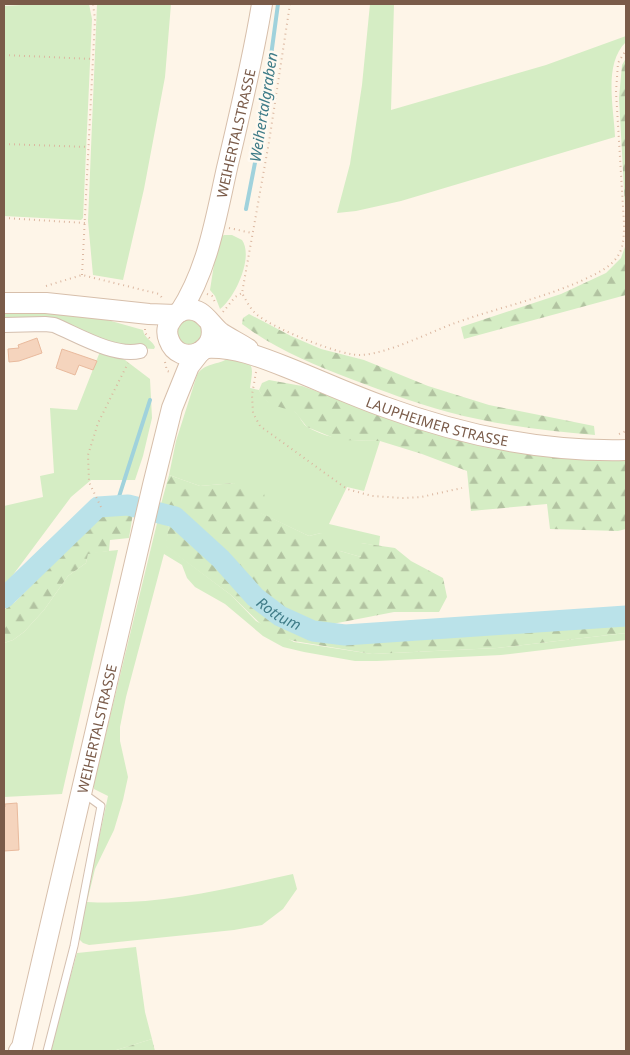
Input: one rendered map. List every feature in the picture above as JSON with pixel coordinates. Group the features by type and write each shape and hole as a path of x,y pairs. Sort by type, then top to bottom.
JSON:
{"street":[{"name":"WEIHERTALSTRASSE","path":"174,310 187,301 204,263 253,58 262,4"},
{"name":"WEIHERTALSTRASSE","path":"204,263 204,304 212,318"},
{"path":"4,303 46,303 154,315 174,310 190,310 212,318 212,335 203,350 188,355 181,353 169,341 146,326 99,310"},
{"path":"169,341 168,324 174,310"},
{"name":"LAUPHEIMER STRASSE","path":"212,318 221,333 232,338 260,357"},
{"path":"4,325 54,325 112,349 137,351"},
{"name":"WEIHERTALSTRASSE","path":"169,341 172,408"},
{"name":"LAUPHEIMER STRASSE","path":"203,350 215,348 260,357 385,407 434,423 526,444 608,451 622,442"},
{"name":"WEIHERTALSTRASSE","path":"23,1050 80,794 172,408 189,366 203,350"}],"lane":[{"path":"47,1051 74,946 101,806 80,794"}],"path":[{"path":"82,275 95,19 93,4"},
{"path":"290,4 269,142 242,293 253,311 271,324 326,348 360,356 380,352 457,322 556,292 603,271 615,260 624,245 616,92 618,63 626,50"},
{"path":"4,55 93,59"},
{"path":"4,144 88,147"},
{"path":"4,218 85,223"},
{"path":"214,225 252,233"},
{"path":"46,286 82,275 159,294 174,310"},
{"path":"212,318 242,293"},
{"path":"101,507 89,482 88,455 98,423 137,351"},
{"path":"260,357 254,376 252,395 252,413 260,426 346,489 372,496 404,498 462,488"},
{"path":"622,442 626,431"}],"green space":[{"path":"89,4 92,19 83,218 81,220 4,216 4,6"},
{"path":"97,4 171,4 165,77 144,189 123,280 93,275 88,221"},
{"path":"370,4 394,4 391,110 546,65 626,36 626,42 614,62 612,74 611,87 615,137 401,201 356,211 337,213 350,164 362,85"},
{"path":"626,58 626,226 619,98 622,65"},
{"path":"224,235 232,235 242,240 246,256 237,287 226,304 220,309 215,296 210,290 217,245 219,238"},
{"path":"626,244 626,295 464,339 461,327 561,294 606,273 621,258"},
{"path":"4,308 97,317 143,330 155,347 154,349 117,347 105,342 4,322"},
{"path":"249,314 321,349 364,360 428,386 489,405 594,426 595,435 485,421 399,397 322,368 267,341 242,324 243,318"},
{"path":"185,317 200,320 205,339 185,349 174,328"},
{"path":"101,349 125,360 150,379 152,418 135,480 91,480 71,497 4,587 4,506 43,497 40,476 54,473 50,408 77,410"},
{"path":"230,356 250,365 252,373 250,388 259,390 262,396 270,403 294,411 309,428 335,438 380,441 364,491 347,487 329,524 380,536 379,546 361,543 361,557 340,551 321,533 309,536 260,513 234,483 200,486 169,475 176,441 197,375 209,365 223,361"},
{"path":"269,380 302,386 408,424 512,452 626,458 626,529 618,531 550,529 547,504 471,511 467,471 380,441 339,440 307,427 295,412 270,404 263,398 259,390 262,383"},
{"path":"169,475 200,486 234,483 264,493 266,505 261,513 309,536 321,533 335,536 340,551 361,557 361,543 395,548 411,561 443,578 447,597 439,612 394,612 322,626 301,620 266,600 195,524 175,509 161,504"},
{"path":"133,513 129,538 110,540 109,551 88,554 86,563 68,576 44,610 24,632 13,640 4,643 4,610 15,602 99,516"},
{"path":"159,515 174,525 201,553 220,568 265,611 283,625 307,634 327,639 402,640 626,620 626,633 497,648 372,654 294,641 271,634 231,595 165,546 169,527 158,519"},
{"path":"158,519 169,527 166,546 231,595 256,621 294,642 372,654 497,648 626,633 626,640 501,655 377,661 355,661 304,652 283,647 263,636 225,604 195,587 187,578 182,565 164,554 126,697 120,727 120,741 128,777 123,800 114,830 95,869 87,902 113,903 165,899 217,891 293,874 297,889 283,909 262,925 234,930 89,945 83,943 78,938 108,796 94,789 94,783"},
{"path":"118,550 62,794 4,797 4,643 13,640 24,632 44,610 68,576 86,563 88,553"},
{"path":"136,947 145,1012 152,1039 113,1051 50,1051 77,953"},
{"path":"152,1039 155,1051 113,1051"}],"building":[{"path":"37,338 42,353 19,361 9,362 8,349 19,348 18,345"},
{"path":"62,349 97,361 93,370 79,365 75,375 56,368"},
{"path":"17,803 19,850 4,851 4,807 5,804"}],"waterway":[{"name":"Weihertalgraben","path":"246,209 260,137 278,4"},
{"name":"Weihertalgraben","path":"116,506 150,400"},
{"name":"Rottum","path":"4,598 98,507 128,505 175,517 221,559 255,597 280,616 313,631 345,635 626,616"}]}
